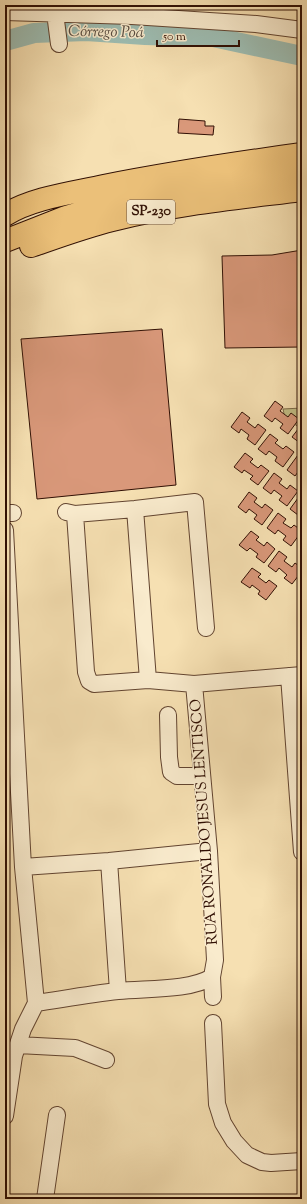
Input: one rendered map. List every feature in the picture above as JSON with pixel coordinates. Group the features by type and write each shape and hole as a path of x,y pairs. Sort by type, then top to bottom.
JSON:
{"highway":[{"path":"5,215 32,203 75,192 169,174 302,154"},
{"name":"SP-230","path":"5,241 66,217 104,206 192,187 302,173"},
{"name":"SP-230","path":"5,255 59,236 125,217 215,200 302,190"}],"street":[{"path":"5,12 56,19 132,16 256,24 302,30"},
{"path":"56,19 59,44"},
{"path":"206,628 195,502 135,510 70,513 86,672 89,681 94,684 148,680 194,684 295,676 302,852"},
{"path":"135,510 148,680"},
{"path":"5,530 24,867 36,1003 12,1051 5,1116"},
{"name":"RUA RONALDO JESUS LENTISCO","path":"194,684 209,852 215,960 212,977 213,997"},
{"path":"168,715 169,757 171,772 176,776 202,776"},
{"path":"24,867 209,852"},
{"path":"109,861 118,991"},
{"path":"36,1003 118,991 186,986 204,982 212,977"},
{"path":"213,1023 217,1104 223,1123 230,1135 247,1155 262,1162 302,1162"},
{"path":"12,1051 75,1048 106,1060"},
{"path":"45,1199 58,1116"}],"shaded area":[{"path":"302,408 302,429 285,418 283,409"}],"building":[{"path":"179,119 205,121 205,126 214,126 213,135 178,133"},
{"path":"302,250 302,347 225,348 222,256 272,255"},
{"path":"162,329 176,485 37,499 21,339"},
{"path":"275,401 283,407 280,411 288,417 291,413 299,419 288,434 280,428 283,424 275,418 272,422 264,416"},
{"path":"242,412 250,418 247,422 255,428 258,424 266,430 255,445 247,439 249,435 241,429 239,433 231,427"},
{"path":"302,424 302,441 300,443 292,437"},
{"path":"270,434 278,440 275,443 283,449 286,446 294,452 283,467 275,461 277,457 269,451 266,455 258,449"},
{"path":"245,453 253,459 250,462 258,468 261,465 269,471 258,485 250,479 253,476 244,470 242,473 234,467"},
{"path":"298,455 302,458 302,475 298,472 295,476 287,470"},
{"path":"274,473 282,479 279,483 287,489 290,485 298,491 287,506 279,500 282,496 274,490 271,494 263,488"},
{"path":"249,492 257,498 254,502 262,508 265,504 273,510 262,525 254,519 257,515 249,509 246,513 238,507"},
{"path":"301,494 302,512 301,511 298,515 290,509"},
{"path":"278,513 286,519 283,523 291,528 294,525 302,531 291,546 283,540 286,536 278,530 275,534 267,528"},
{"path":"251,531 259,537 256,540 264,546 267,542 275,549 264,563 256,557 258,554 250,548 247,551 239,545"},
{"path":"279,551 287,557 284,561 292,567 295,563 302,568 302,571 292,584 284,578 287,575 279,568 276,572 268,566"},
{"path":"252,568 261,574 258,577 266,583 269,580 277,586 266,600 258,594 260,591 252,585 250,588 241,582"}],"waterway":[{"name":"Córrego Poá","path":"5,41 34,33 86,31 145,35 213,37 302,56"}]}
